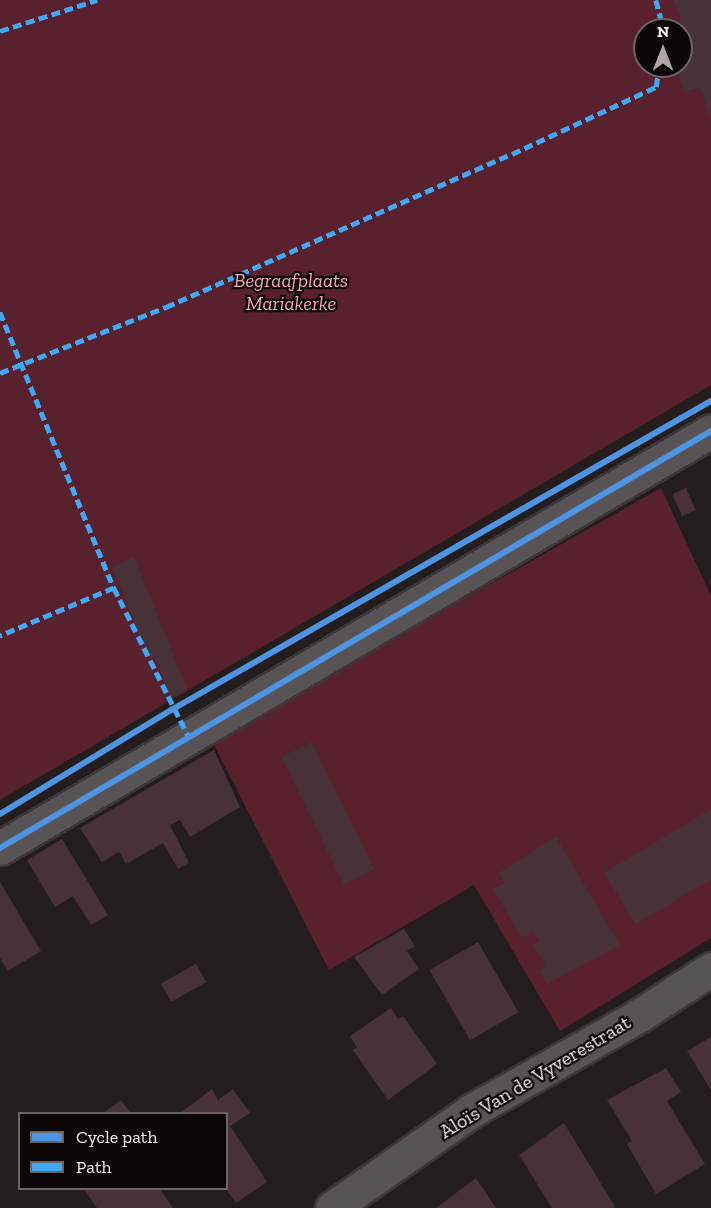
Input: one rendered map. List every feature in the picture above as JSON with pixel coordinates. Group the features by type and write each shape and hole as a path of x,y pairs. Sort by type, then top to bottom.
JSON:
{"street":[{"path":"0,848 711,431"},
{"name":"Aloïs Van de Vyverestraat","path":"332,1208 471,1111 640,1015 711,969"}],"green space":[{"name":"Begraafplaats Mariakerke","path":"0,0 690,0 711,73 711,385 0,800"},
{"path":"661,488 711,596 711,938 560,1031 474,885 329,970 212,741"}],"building":[{"path":"674,0 711,0 711,120 700,87 684,92 680,78 693,78 693,18 680,18"},
{"path":"686,488 696,510 682,516 672,494"},
{"path":"134,557 187,689 171,698 155,656 149,658 112,567"},
{"path":"312,742 374,870 344,885 281,757"},
{"path":"214,750 240,807 190,837 180,820 170,825 189,863 178,869 163,843 126,864 119,852 102,862 80,828"},
{"path":"711,809 711,879 636,924 604,873"},
{"path":"556,837 620,945 547,984 539,971 546,966 533,945 539,941 533,931 522,938 493,889 505,883 499,873"},
{"path":"62,839 108,915 91,925 73,896 55,907 27,860"},
{"path":"0,882 41,951 8,971 0,958"},
{"path":"404,929 415,946 407,951 419,969 382,995 354,957"},
{"path":"478,942 518,1012 470,1040 430,970"},
{"path":"196,964 206,982 171,1002 161,983"},
{"path":"391,1008 398,1019 403,1016 437,1064 388,1100 353,1050 357,1047 350,1036"},
{"path":"711,1037 711,1090 687,1051"},
{"path":"666,1068 681,1092 667,1101 705,1164 656,1194 627,1144 632,1141 607,1100"},
{"path":"212,1089 218,1100 233,1089 250,1113 230,1126 267,1182 236,1203 227,1190 228,1112 182,1112"},
{"path":"121,1100 130,1112 105,1112"},
{"path":"564,1123 614,1208 552,1208 519,1155"},
{"path":"476,1178 496,1208 436,1208"},
{"path":"84,1190 160,1190 173,1208 97,1208"}],"marked path":[{"path":"0,31 97,0"},
{"path":"656,0 661,18"},
{"path":"0,373 166,307 512,154 656,87 657,78"},
{"path":"0,312 114,588 0,636"},
{"path":"114,588 188,735"}],"cycle path":[{"path":"0,814 173,709 711,401"},
{"path":"0,848 711,431"}]}
